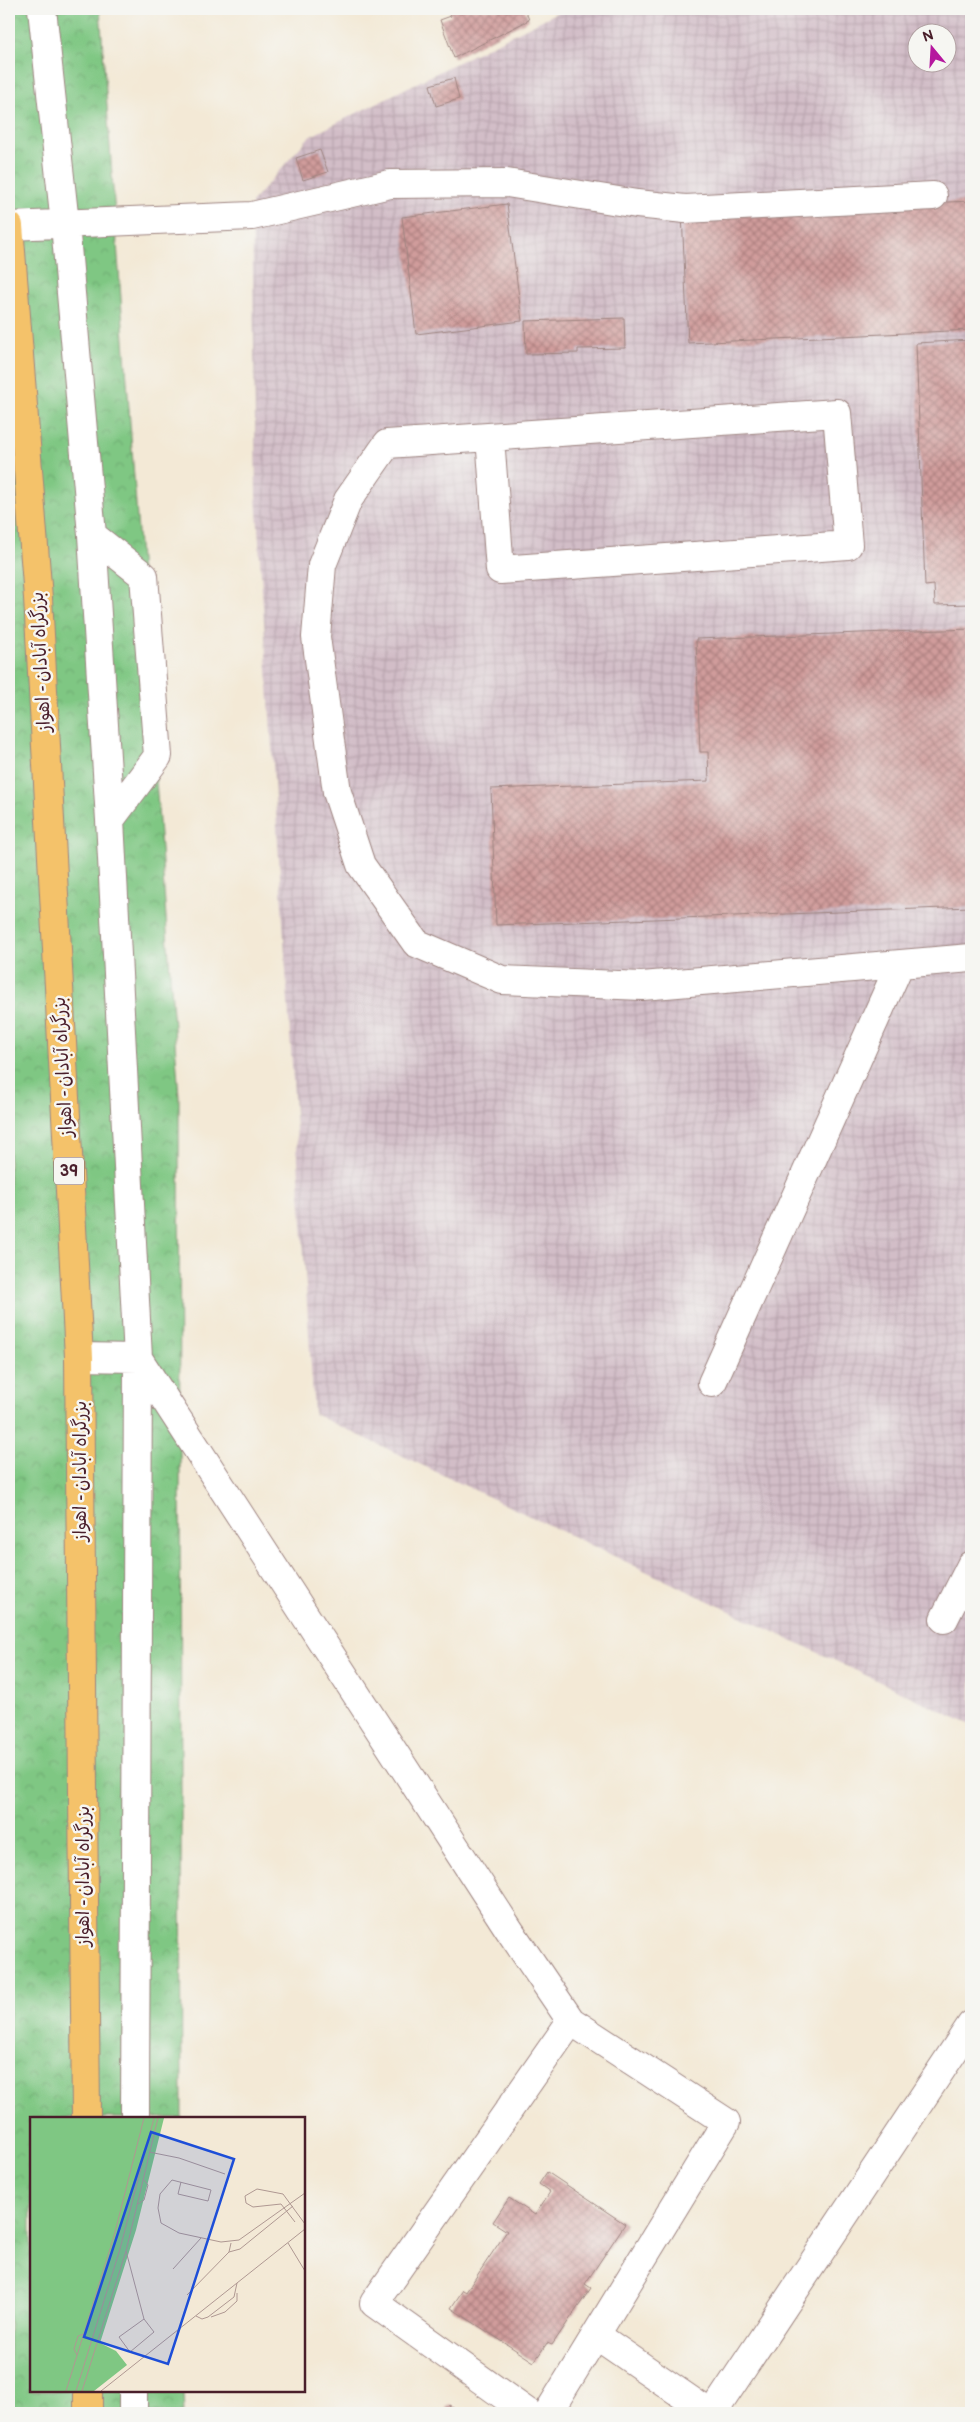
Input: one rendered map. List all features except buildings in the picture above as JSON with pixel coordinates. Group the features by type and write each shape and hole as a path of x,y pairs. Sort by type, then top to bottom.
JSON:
{"highway":[{"name":"بزرگراه آبادان - اهواز","path":"9,226 38,598 79,1357 86,2117"},
{"path":"88,2392 88,2413"}],"street":[{"path":"42,9 65,224 92,535 110,820 138,1358 135,2117"},
{"path":"9,226 252,216 390,184 508,183 636,204 685,209 933,196"},
{"path":"490,437 500,570 848,545 837,413 387,444 348,500 322,564 316,637 337,792 362,865 416,943 502,980 642,986 971,958"},
{"path":"92,535 144,576 158,756 110,820"},
{"path":"712,1383 900,964"},
{"path":"79,1357 138,1358"},
{"path":"138,1358 510,1931 571,2021 726,2122 548,2413"},
{"path":"944,1619 971,1565"},
{"path":"528,2413 374,2303 571,2021"},
{"path":"596,2335 711,2413 971,2025"},
{"path":"133,2392 133,2413"}],"shaded area":[{"path":"564,9 971,9 971,1725 314,1414 256,495 252,202 309,137"}],"green space":[{"path":"9,9 100,9 179,1096 182,2117 30,2117 30,2392 183,2392 184,2413 9,2413"}]}
